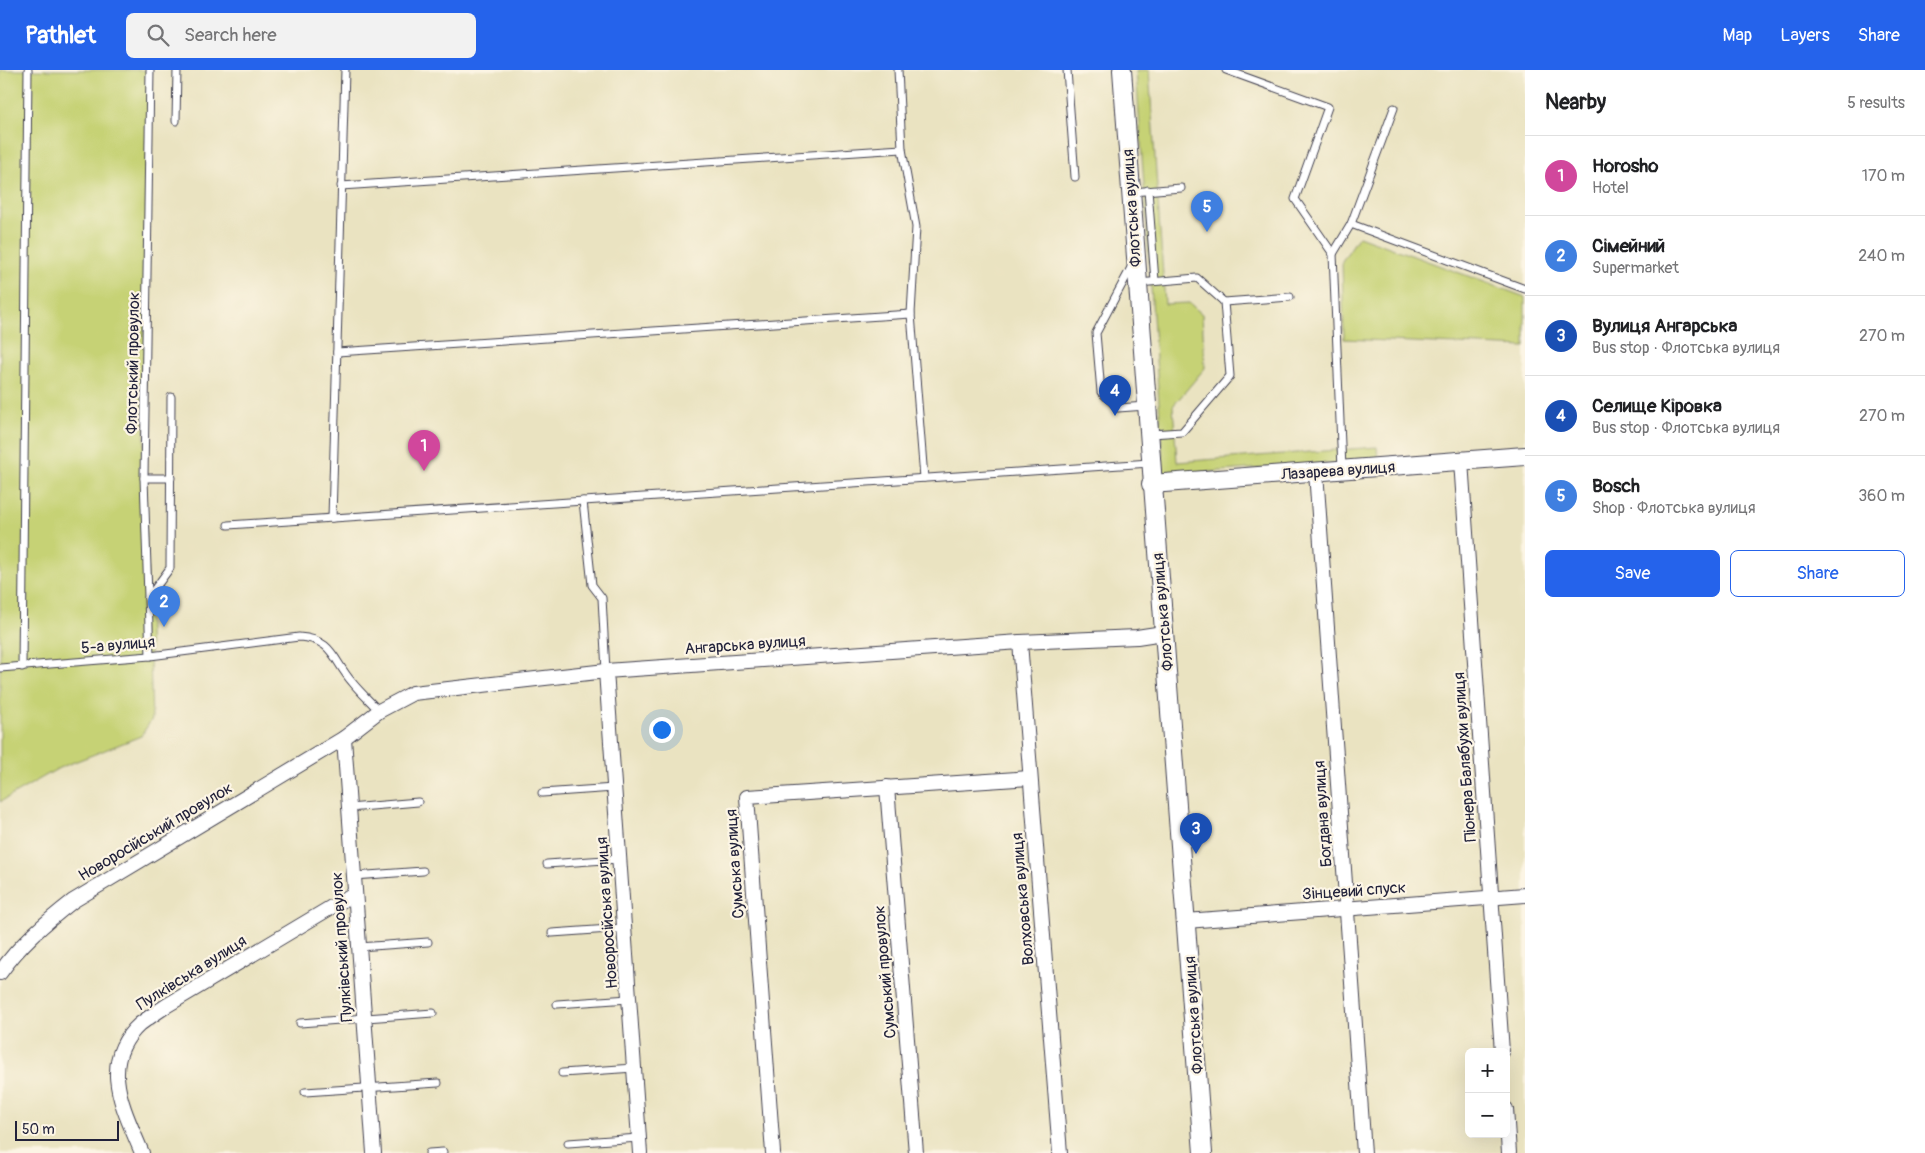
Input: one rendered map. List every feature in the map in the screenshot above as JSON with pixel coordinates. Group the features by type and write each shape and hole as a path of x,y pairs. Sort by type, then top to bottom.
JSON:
{"street":[{"name":"Флотська вулиця","path":"1122,70 1151,484 1203,1153"},
{"name":"Лазарева вулиця","path":"1151,484 1525,456"},
{"name":"Піонера Балабухи вулиця","path":"1462,461 1502,1048"},
{"name":"Богдана вулиця","path":"1316,472 1364,1153"},
{"name":"Ангарська вулиця","path":"344,738 379,711 413,693 606,671 1020,642 1137,637 1164,633"},
{"name":"Волховська вулиця","path":"1020,642 1060,1153"},
{"name":"Новоросійська вулиця","path":"606,671 640,1153"},
{"name":"Пулківський провулок","path":"344,738 374,1153"},
{"name":"Новоросійський провулок","path":"0,973 18,949 40,927 73,901 344,738"},
{"name":"Сумська вулиця","path":"773,1153 747,797 1030,778"},
{"name":"Сумський провулок","path":"887,787 916,1153"},
{"name":"Пулківська вулиця","path":"142,1153 120,1098 116,1078 117,1058 126,1040 140,1024 166,1006 355,893"},
{"name":"Зінцевий спуск","path":"1186,921 1525,895"},
{"path":"1508,1138 1509,1153"}],"lane":[{"path":"22,667 28,70"},
{"name":"Флотський провулок","path":"150,70 144,478 150,656"},
{"path":"176,121 177,70"},
{"path":"332,518 344,70"},
{"path":"898,70 902,149 916,227 911,314 924,478"},
{"path":"1067,70 1074,178"},
{"path":"1226,70 1328,107 1295,199 1333,254"},
{"path":"1342,470 1333,254 1350,224 1394,108"},
{"path":"342,186 902,149"},
{"path":"1130,192 1181,188"},
{"path":"1148,190 1155,281"},
{"path":"1350,224 1525,289"},
{"path":"1135,260 1096,333 1101,392 1118,408 1146,406"},
{"path":"1137,283 1197,278 1224,302 1230,376 1182,432 1148,434"},
{"path":"1224,302 1290,297"},
{"path":"337,352 911,314"},
{"path":"148,598 170,568 171,397"},
{"path":"228,525 1150,463"},
{"path":"144,478 171,478"},
{"path":"582,501 592,585 602,598 606,671"},
{"name":"5-а вулиця","path":"0,668 150,656 312,638 324,644 334,655 351,681 379,711"},
{"path":"542,793 614,788"},
{"path":"349,808 418,802"},
{"path":"547,864 619,859"},
{"path":"354,876 423,872"},
{"path":"552,933 624,928"},
{"path":"359,947 428,942"},
{"path":"557,1004 629,999"},
{"path":"300,1023 433,1013"},
{"path":"562,1074 634,1068"},
{"path":"305,1092 438,1083"},
{"path":"568,1143 639,1138"},
{"path":"429,1153 443,1152"}],"green space":[{"path":"0,70 150,70 144,478 152,719 141,736 59,768 0,802"},
{"path":"1136,70 1149,70 1165,304 1189,303 1202,314 1205,368 1173,406 1177,462 1377,447 1378,460 1164,475"},
{"path":"1359,236 1525,297 1525,347 1344,339 1342,261"}],"place":[{"name":"Bosch","path":"1207,232"},
{"name":"Селище Кіровка","path":"1115,416"},
{"name":"Horosho","path":"424,471"},
{"name":"Сімейний","path":"164,627"},
{"name":"Вулиця Ангарська","path":"1196,854"}]}
